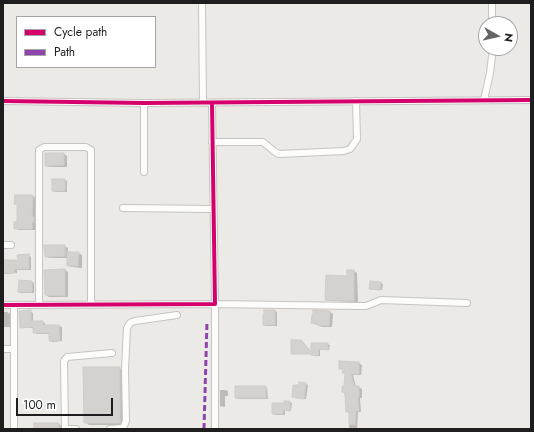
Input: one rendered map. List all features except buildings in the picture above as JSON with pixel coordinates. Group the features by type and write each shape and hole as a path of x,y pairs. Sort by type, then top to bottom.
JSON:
{"street":[{"path":"202,3 203,103"},
{"path":"492,3 492,16"},
{"path":"484,100 492,56"},
{"path":"3,101 212,103 531,100"},
{"path":"212,142 261,142 279,154 344,151 350,149 357,139 356,101"},
{"path":"144,103 144,172"},
{"path":"212,103 215,429"},
{"path":"39,305 39,150 44,147 86,147 91,150 91,305"},
{"path":"123,208 213,209"},
{"path":"3,245 12,245"},
{"path":"3,305 214,304 366,306 381,300 468,303"},
{"path":"14,305 14,429"},
{"path":"110,429 123,428 126,421 125,369 127,328 130,323 135,321 177,315"},
{"path":"3,349 14,349"},
{"path":"76,429 66,429 64,360 67,356 112,354"}],"marked path":[{"path":"204,429 207,321"}],"cycle path":[{"path":"3,101 144,103 531,100"},
{"path":"3,305 215,304 212,103"}]}
